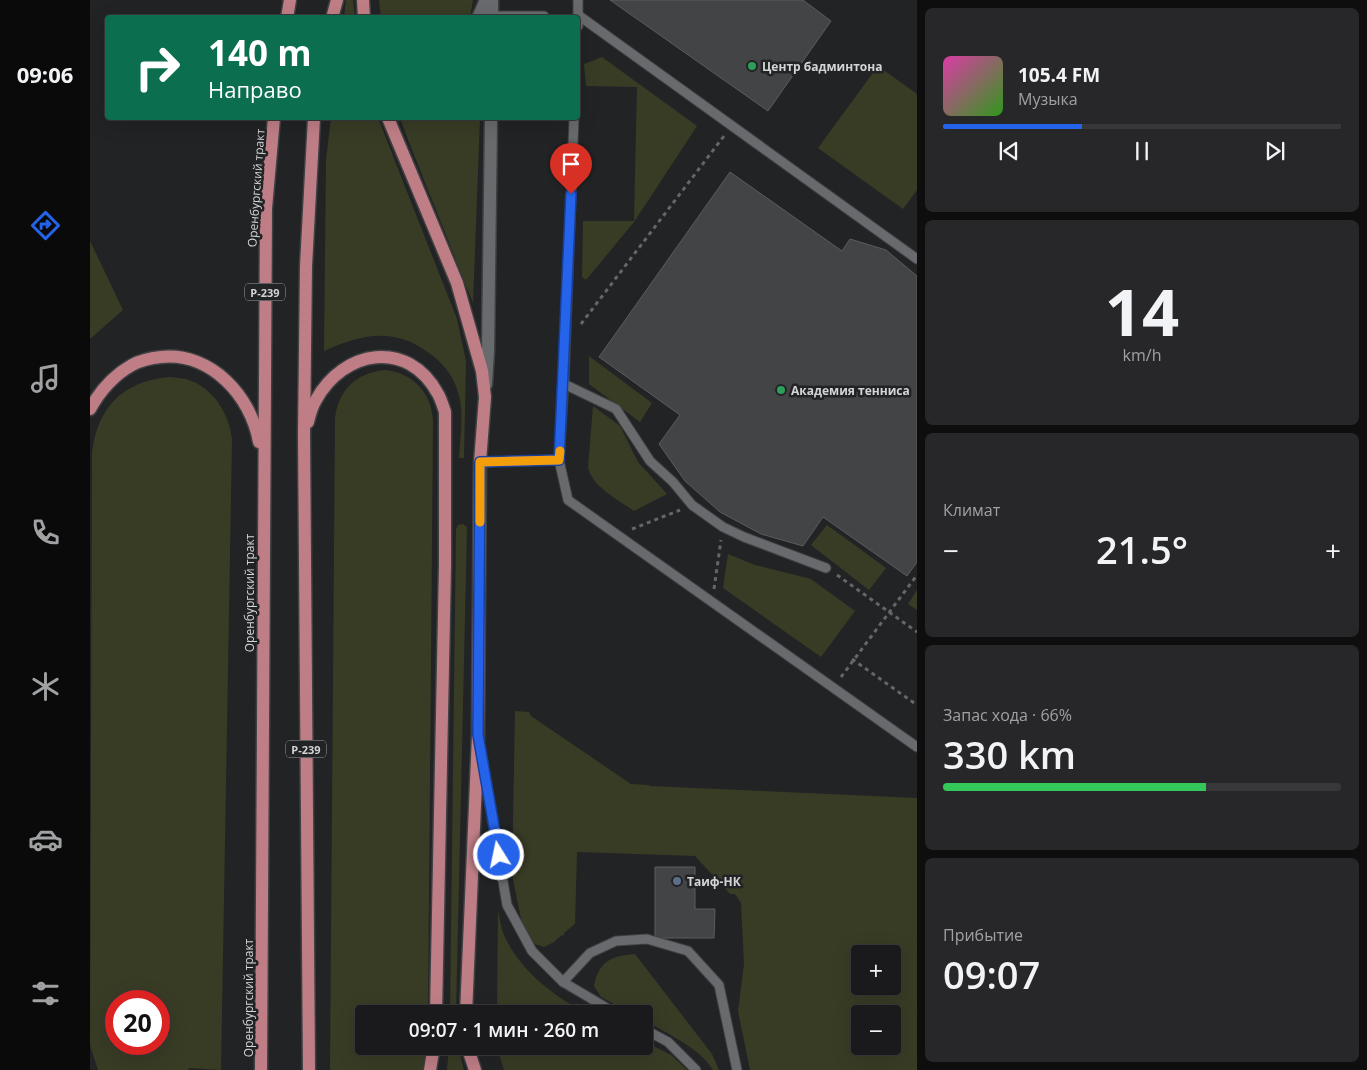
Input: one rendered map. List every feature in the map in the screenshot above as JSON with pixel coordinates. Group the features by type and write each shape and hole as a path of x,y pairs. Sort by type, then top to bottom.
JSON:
{"main road":[{"path":"288,15 290,0"},
{"path":"333,15 336,0"},
{"name":"Оренбургский тракт","path":"261,1067 266,208 274,120"},
{"name":"Р-239","path":"309,1067 304,433 306,266 314,120"},
{"path":"389,120 457,283 482,371 485,397 480,462 478,735 466,1005"},
{"path":"90,409 102,390 132,364 149,358 169,356 191,358 226,380 241,397 251,413 258,432 264,466"},
{"path":"304,433 315,401 326,385 338,373 352,364 367,358 382,356 400,359 415,367 438,394 445,412 445,564 436,1005"},
{"path":"430,1070 432,1055"},
{"path":"470,1055 475,1070"}],"street":[{"path":"479,15 486,0"},
{"path":"492,0 492,15"},
{"path":"485,397 488,351 491,120"}],"lane":[{"path":"578,0 578,15"},
{"path":"580,16 917,259"},
{"path":"574,120 564,384 559,460 568,500 917,747"},
{"path":"564,384 616,409 650,461 673,482 692,505 723,527 744,537 826,568"},
{"path":"480,462 559,460"},
{"path":"478,735 507,904 532,951 563,982 602,1005"},
{"path":"563,982 590,953 616,941 647,939 688,951 719,985 737,1070"},
{"path":"653,1034 668,1042 696,1070"}],"path":[{"path":"564,346 732,126"},
{"path":"618,536 692,505"},
{"path":"712,603 723,527"},
{"path":"826,568 917,632"},
{"path":"833,688 852,659 890,613 917,575"},
{"path":"852,659 917,705"}],"green space":[{"path":"346,0 353,0 355,15 344,15"},
{"path":"379,0 473,0 470,15 381,15"},
{"path":"602,57 697,126 634,222 586,280 582,277 583,221 634,221 637,87 586,86 584,64"},
{"path":"878,66 917,94 917,190 903,209 818,148"},
{"path":"331,120 379,120 457,319 466,361 464,458 459,458 461,406 459,397 449,373 434,357 416,345 390,336 365,337 324,351 326,160"},
{"path":"401,120 480,120 473,303"},
{"path":"90,241 123,310 90,339"},
{"path":"589,356 652,403 640,422 589,384"},
{"path":"385,370 395,372 412,380 419,386 429,401 433,420 428,1005 355,1005 355,1055 426,1055 424,1070 330,1070 335,419 344,392 357,379"},
{"path":"170,377 196,383 218,402 227,420 232,439 221,1070 189,1068 188,1070 98,1070 90,1045 92,454 95,437 106,410 115,399 139,384"},
{"path":"593,406 620,426 638,462 667,494 634,511 600,487 588,467"},
{"path":"463,524 467,527 456,1005 450,1005 456,529 458,525"},
{"path":"827,525 886,568 869,590 811,545"},
{"path":"728,554 755,565 811,579 855,611 821,657 723,588"},
{"path":"917,590 917,610 908,604"},
{"path":"515,711 529,712 531,716 631,784 917,798 917,1070 750,1070 738,1011 744,964 741,903 735,894 730,894 695,856 577,852 575,924 564,933 564,936 562,935 544,947 535,944 528,937 522,924 512,874"},
{"path":"498,910 506,939 515,955 543,984 572,1005 497,1005"},
{"path":"635,954 712,1054 719,1070 713,1070 691,1048 653,1025 653,1005 616,1005 601,997 594,986 599,971 607,961 619,956"},
{"path":"653,1046 671,1055 687,1070 504,1070 499,1055 653,1055"},
{"path":"448,1055 460,1055 464,1070 447,1070"}],"building":[{"name":"Центр бадминтона","path":"610,0 803,0 831,21 768,111"},
{"name":"Академия тенниса","path":"730,172 842,251 850,239 886,250 917,276 917,562 907,576 823,517 803,546 761,534 720,512 685,481 659,444 680,415 599,357"},
{"path":"655,867 695,867 695,909 715,909 714,938 655,938"}],"slow traffic":[{"path":"480,522 480,462 559,460 560,451"}],"place":[{"name":"Центр бадминтона","path":"752,66"},
{"name":"Академия тенниса","path":"781,390"},
{"name":"Таиф-НК","path":"677,881"}],"route":[{"path":"499,855 478,735 480,462 559,460 564,384 571,194"}]}
